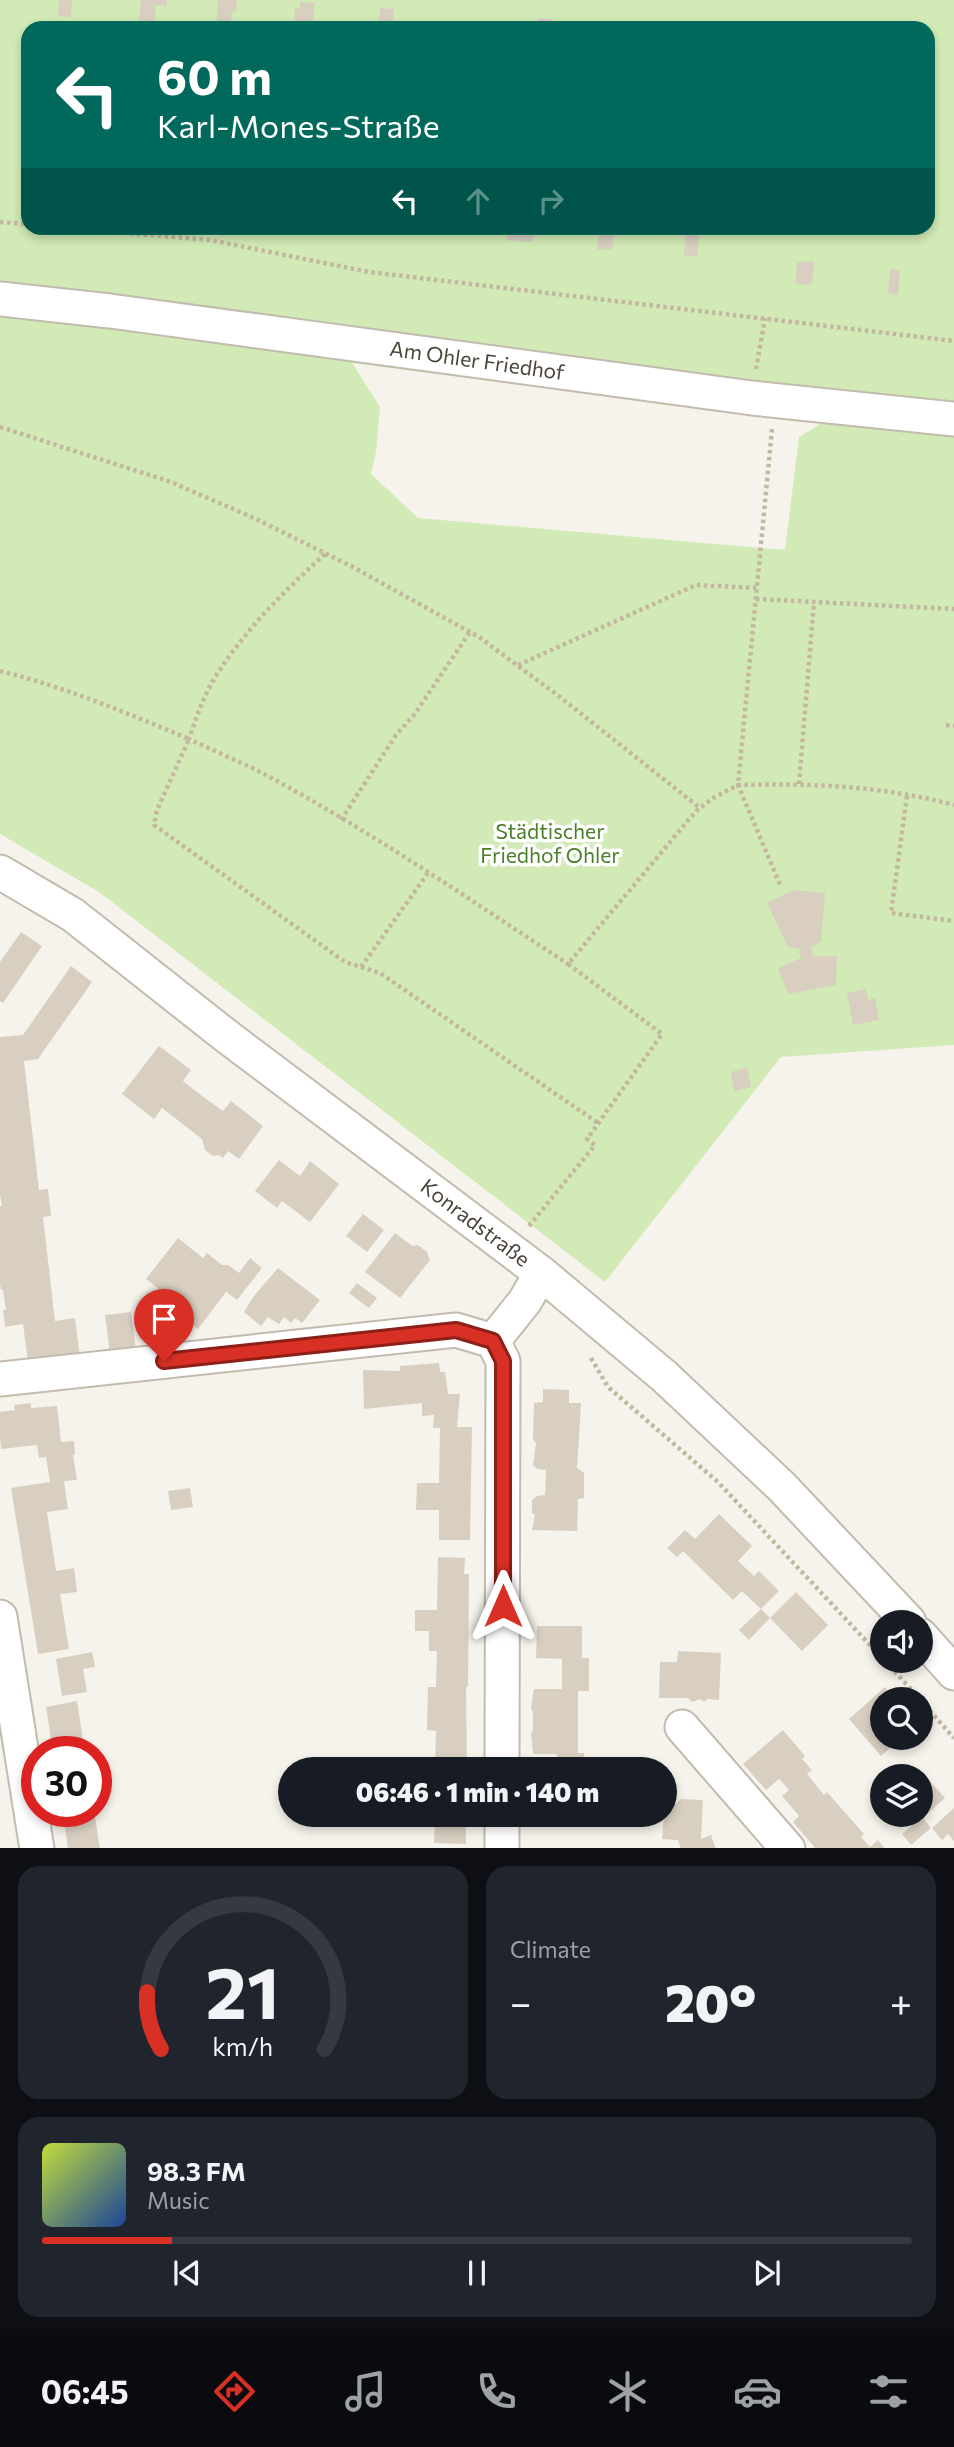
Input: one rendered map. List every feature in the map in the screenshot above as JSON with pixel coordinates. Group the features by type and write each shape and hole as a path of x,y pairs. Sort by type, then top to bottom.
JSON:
{"street":[{"name":"Am Ohler Friedhof","path":"0,299 124,313 763,399 954,419"},
{"name":"Konradstraße","path":"0,872 73,915 225,1035 541,1273 664,1376 782,1488 898,1610"},
{"path":"493,1341 525,1301 541,1273"},
{"path":"0,1379 456,1330 493,1341 503,1361 502,1757"},
{"path":"0,1617 37,1848"},
{"path":"933,1650 954,1673"},
{"path":"682,1727 787,1848"},
{"path":"502,1827 502,1848"}],"path":[{"path":"0,222 21,224"},
{"path":"150,235 210,240 369,272 954,341"},
{"path":"765,318 757,588 738,785 781,887"},
{"path":"0,427 171,482 254,518 325,553 470,632 518,666 699,808"},
{"path":"325,553 296,580 229,656 203,701 157,810 154,825 345,962 380,973 598,1124"},
{"path":"518,666 696,585 757,588"},
{"path":"756,599 954,609"},
{"path":"799,784 814,602"},
{"path":"341,820 396,736 414,715 470,632"},
{"path":"0,671 117,709 264,774 428,873 568,964 662,1034 587,1139 595,1145 510,1250"},
{"path":"946,725 954,726"},
{"path":"568,964 699,808 738,785 799,784 872,790 954,805"},
{"path":"907,796 891,913 954,921"},
{"path":"361,967 428,873"},
{"path":"590,1356 608,1387 718,1482 870,1645"},
{"path":"896,1673 909,1687"},
{"path":"933,1714 954,1738"}],"green space":[{"name":"Städtischer Friedhof Ohler","path":"0,0 954,0 954,1045 781,1057 605,1282 99,892 0,834","holes":["352,363 825,421 799,437 785,550 418,518 371,474 380,407"]}],"building":[{"path":"59,0 72,0 71,17 58,16"},
{"path":"141,0 167,0 167,6 156,5 154,21 139,21"},
{"path":"218,0 237,0 236,12 232,11 231,21 216,21"},
{"path":"300,2 315,3 313,21 294,21 295,8 300,9"},
{"path":"380,8 394,9 393,21 379,21"},
{"path":"538,18 553,19 553,21 538,21"},
{"path":"507,235 534,235 533,242 507,240"},
{"path":"598,235 614,235 612,250 597,249"},
{"path":"686,235 699,235 697,256 684,255"},
{"path":"797,261 814,262 812,285 796,284"},
{"path":"890,269 900,270 898,295 888,293"},
{"path":"794,890 825,893 821,941 811,947 813,956 837,956 836,985 788,994 778,968 801,958 799,949 788,947 767,903"},
{"path":"21,932 42,946 3,1003 0,1001 0,962"},
{"path":"71,966 92,982 38,1059 24,1061 39,1190 48,1189 51,1216 43,1217 55,1321 75,1318 80,1357 28,1363 23,1324 5,1327 3,1310 6,1310 0,1284 0,1037 23,1035"},
{"path":"866,989 868,1000 875,998 879,1020 853,1025 847,993"},
{"path":"159,1046 191,1070 183,1081 202,1096 223,1111 231,1101 263,1126 239,1159 228,1151 223,1158 219,1155 213,1156 205,1150 202,1139 162,1108 154,1119 122,1094"},
{"path":"747,1068 751,1087 734,1091 731,1072"},
{"path":"279,1160 300,1176 310,1161 339,1184 310,1222 282,1201 277,1208 255,1191"},
{"path":"363,1214 384,1230 367,1252 346,1236"},
{"path":"395,1233 412,1246 418,1245 427,1252 430,1260 400,1298 365,1272"},
{"path":"178,1238 203,1258 207,1253 222,1265 228,1265 239,1273 250,1258 262,1268 237,1300 226,1292 198,1329 176,1312 178,1308 170,1302 172,1299 146,1279"},
{"path":"278,1268 320,1300 302,1323 295,1318 291,1323 284,1317 279,1324 268,1317 261,1326 244,1312"},
{"path":"357,1283 377,1298 369,1308 349,1293"},
{"path":"131,1312 136,1351 110,1354 105,1315"},
{"path":"439,1363 440,1372 445,1372 448,1394 460,1394 457,1427 472,1427 470,1540 439,1540 439,1510 416,1510 417,1483 439,1483 440,1428 433,1428 434,1415 422,1416 422,1403 364,1409 363,1370 400,1371 400,1366"},
{"path":"543,1389 569,1390 569,1403 581,1403 577,1468 584,1473 584,1498 578,1499 577,1531 532,1530 535,1514 532,1514 532,1500 545,1495 546,1470 537,1469 533,1465 536,1443 533,1440 534,1403 543,1402"},
{"path":"31,1403 31,1408 57,1406 61,1442 74,1441 77,1480 64,1481 68,1509 47,1512 56,1571 74,1568 77,1592 60,1594 69,1649 38,1654 11,1488 50,1482 46,1457 39,1458 37,1445 1,1449 0,1436 0,1412 15,1410 14,1405"},
{"path":"190,1488 193,1507 171,1510 168,1491"},
{"path":"719,1514 752,1546 738,1561 754,1576 759,1571 779,1591 761,1609 742,1591 733,1600 683,1551 677,1557 667,1548 685,1530 695,1539"},
{"path":"438,1557 465,1558 464,1574 469,1574 467,1757 435,1757 436,1731 427,1730 428,1687 436,1687 437,1651 429,1651 429,1631 415,1631 415,1610 437,1610"},
{"path":"796,1592 828,1625 802,1651 770,1618"},
{"path":"761,1609 770,1618 749,1640 739,1630"},
{"path":"537,1626 582,1626 582,1658 589,1658 589,1691 578,1691 578,1753 584,1753 584,1757 533,1754 531,1709 534,1689 562,1689 562,1659 536,1658"},
{"path":"678,1651 721,1653 719,1700 707,1699 704,1702 700,1699 692,1702 688,1698 659,1698 660,1662 677,1662"},
{"path":"92,1652 95,1667 83,1669 87,1692 62,1696 56,1659"},
{"path":"870,1700 870,1743 849,1719"},
{"path":"77,1701 82,1736 51,1736 46,1707"},
{"path":"783,1730 805,1756 802,1759 812,1770 807,1774 824,1795 827,1792 864,1834 861,1837 870,1847 878,1840 884,1848 815,1848 793,1822 799,1816 782,1796 789,1790 779,1779 766,1790 743,1764"},
{"path":"876,1750 888,1750 881,1756"},
{"path":"933,1785 945,1798 933,1809"},
{"path":"681,1799 703,1800 701,1839 711,1835 716,1848 681,1848 678,1840 662,1839 663,1827 677,1827 677,1802"},
{"path":"954,1808 954,1841 948,1834 942,1840 932,1828"},
{"path":"65,1827 97,1827 100,1848 68,1848"},
{"path":"435,1827 466,1827 466,1844 434,1843"},
{"path":"910,1827 931,1828 911,1845 902,1834"}],"route":[{"path":"164,1361 456,1330 493,1341 503,1361 503,1606"}]}
